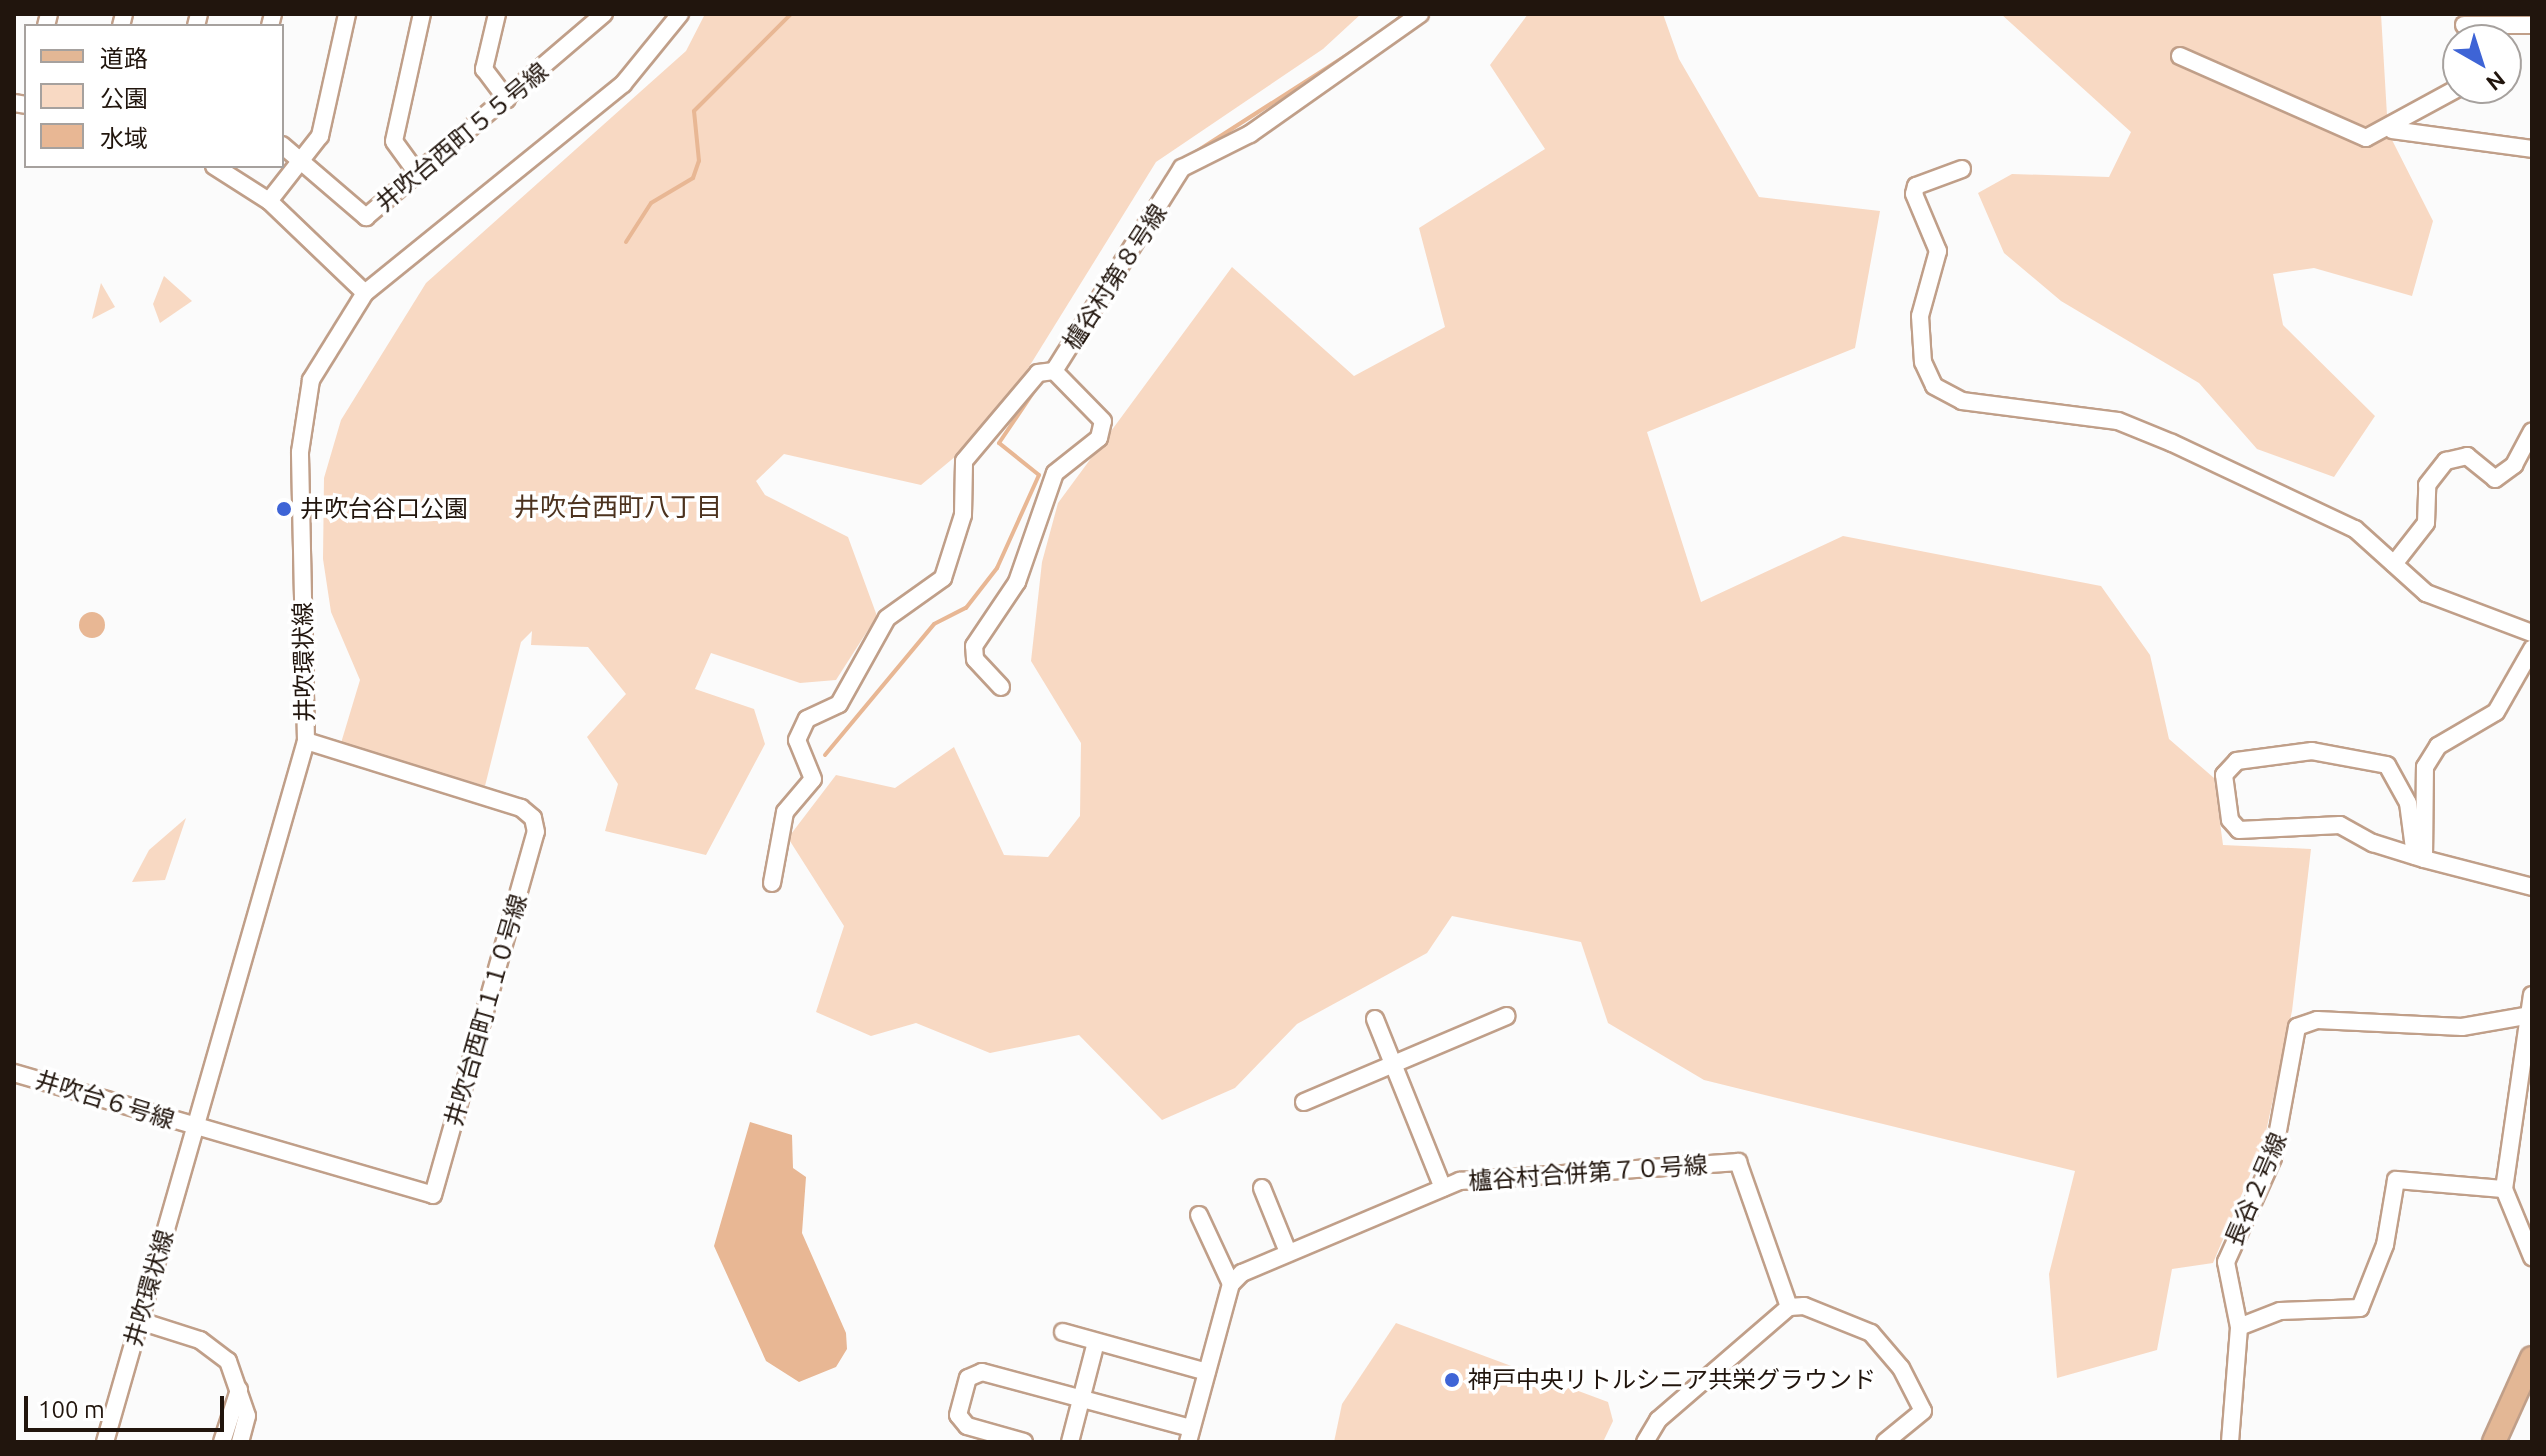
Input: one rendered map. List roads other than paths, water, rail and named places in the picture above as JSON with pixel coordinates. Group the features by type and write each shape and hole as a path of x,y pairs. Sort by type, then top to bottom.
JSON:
{"main road":[{"path":"2494,1442 2532,1358"}],"street":[{"path":"269,201 320,136 347,14"},
{"path":"417,173 394,141 422,14"},
{"path":"497,14 484,69 507,99"},
{"name":"井吹環状線","path":"105,1442 306,741 300,452 311,380 365,293 623,84 680,14"},
{"name":"櫨谷村第８号線","path":"772,883 785,812 813,779 797,740 807,719 839,704 887,618 943,578 963,515 964,461 1048,372 1182,168 1250,134 1420,14"},
{"name":"井吹台西町５５号線","path":"284,146 366,217 602,15"},
{"path":"2180,56 2366,138 2391,130 2442,98"},
{"path":"2391,130 2532,149"},
{"path":"217,168 269,201 365,293"},
{"path":"1962,169 1916,186 1914,194 1938,251 1920,316 1923,362 1934,386 1962,401 2041,409 2048,418 2118,421 2355,529 2394,564 2454,607 2532,633"},
{"path":"1001,687 975,659 974,646 1017,582 1055,473 1099,438 1103,421 1048,372"},
{"path":"2394,564 2426,523 2427,485 2446,461 2467,456 2495,479 2514,465 2532,431"},
{"path":"2420,857 2425,767 2438,746 2496,712 2532,649"},
{"name":"井吹台西町１１０号線","path":"196,1127 433,1195 514,917 536,832 521,808 306,741"},
{"path":"2420,857 2408,803 2387,765 2312,751 2237,761 2224,775 2230,820 2239,830 2340,825 2420,857 2532,887"},
{"path":"2532,995 2525,1016 2504,1189 2532,1257"},
{"path":"1304,1102 1507,1016"},
{"name":"長谷２号線","path":"2239,1327 2226,1262 2278,1143 2297,1027 2349,1020 2462,1027 2525,1016"},
{"path":"1375,1019 1443,1188"},
{"name":"井吹台６号線","path":"14,1073 196,1127"},
{"name":"櫨谷村合併第７０号線","path":"1231,1284 1288,1252 1443,1188 1738,1162 1789,1307"},
{"path":"2230,1442 2239,1327 2280,1311 2360,1308 2385,1245 2396,1180 2504,1189"},
{"path":"1262,1188 1288,1252"},
{"path":"1024,1442 967,1426 958,1415 968,1378 982,1372 1083,1397 1190,1435 1231,1284 1199,1215"},
{"path":"1645,1442 1658,1420 1789,1307 1871,1333 1901,1368 1923,1411 1885,1442"},
{"path":"140,1321 200,1340 228,1361 240,1388 247,1416 240,1442"},
{"path":"1063,1332 1207,1372"},
{"path":"1070,1442 1096,1342"},
{"path":"222,1442 240,1388"}],"water":[{"path":"92,612 101,616 105,625 101,634 92,638 83,634 79,625 83,616"},
{"path":"750,1122 792,1135 793,1168 806,1177 802,1233 846,1333 847,1349 836,1367 799,1382 766,1361 714,1246"}],"waterway":[{"path":"626,242 651,203 693,178 699,161 694,111 791,14"},
{"path":"1388,27 1404,14"},
{"path":"1191,155 1361,46"},
{"path":"1155,196 1177,165"},
{"path":"825,755 934,624 966,608 997,568 1039,475 999,443 1039,384"}],"place":[{"name":"井吹台谷口公園","path":"284,509"},
{"name":"神戸中央リトルシニア共栄グラウンド","path":"1452,1380"}],"district":[{"name":"井吹台西町八丁目","path":"618,507"}]}
